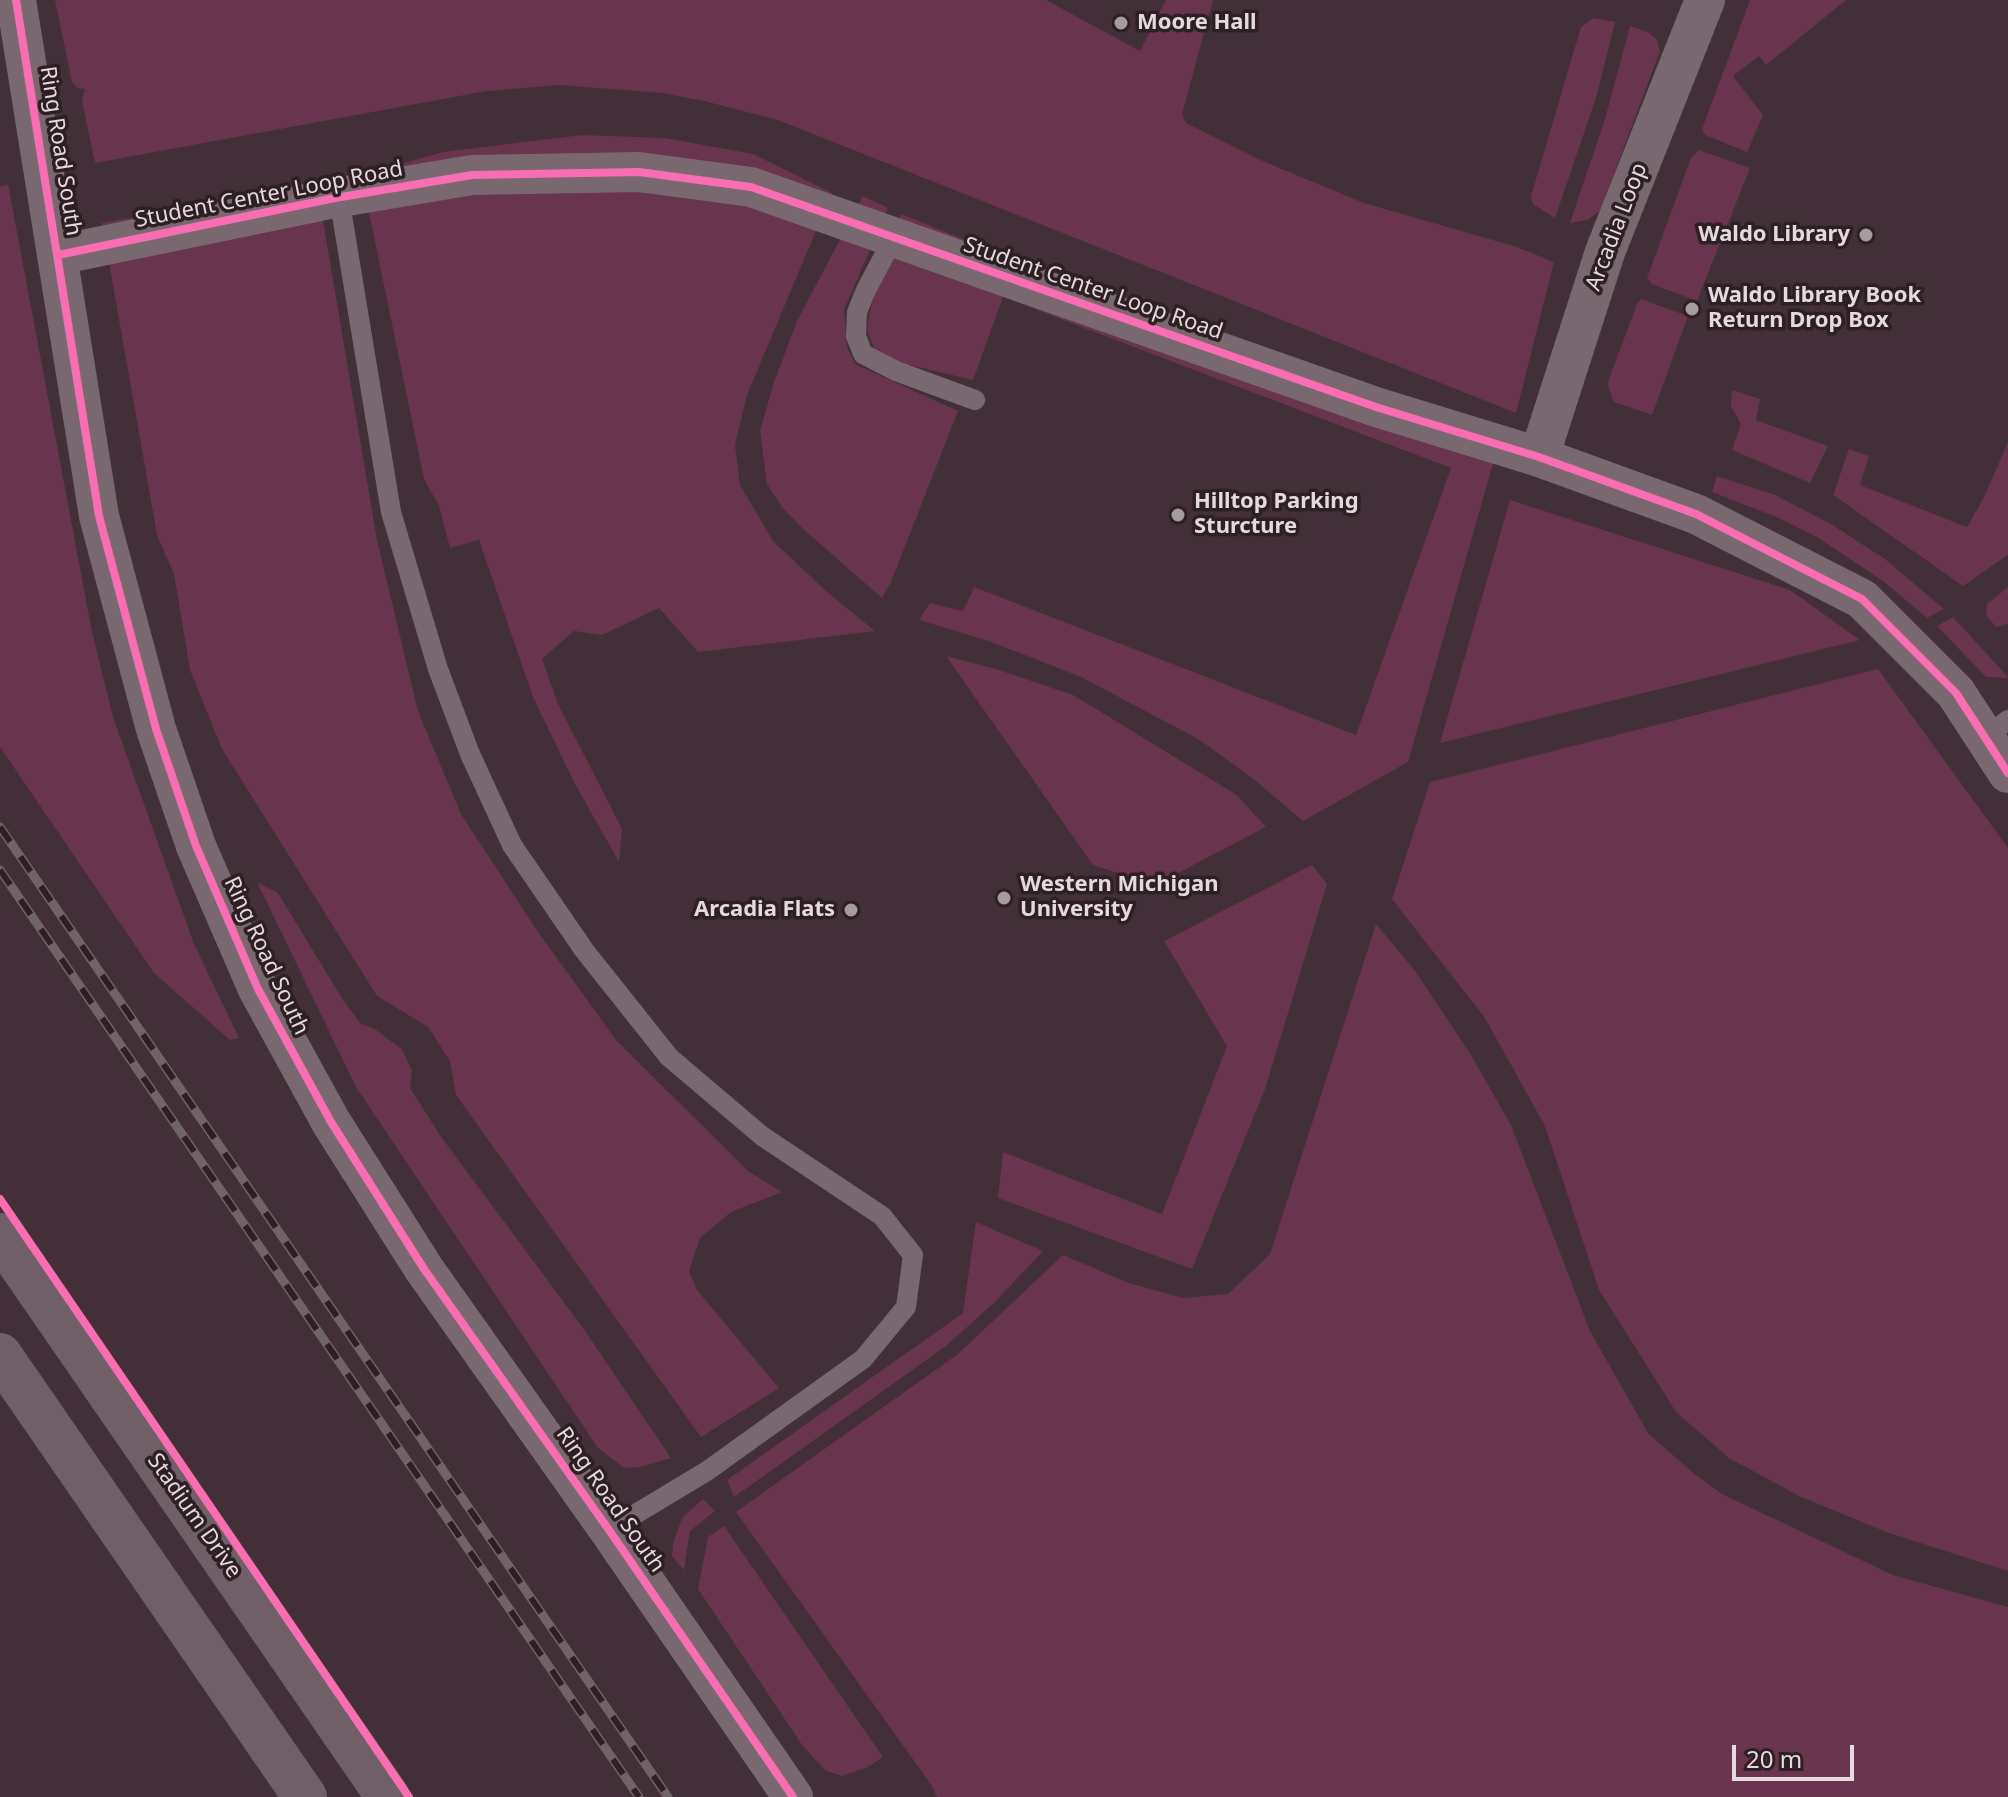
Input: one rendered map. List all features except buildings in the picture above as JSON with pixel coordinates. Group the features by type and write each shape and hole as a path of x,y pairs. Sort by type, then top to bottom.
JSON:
{"main road":[{"name":"Stadium Drive","path":"0,1235 388,1797"},
{"path":"0,1355 305,1797"}],"street":[{"name":"Ring Road South","path":"16,0 99,516 156,729 208,875 258,989 331,1122 424,1269 793,1797"},
{"name":"Arcadia Loop","path":"1539,457 1605,252 1705,0"},
{"name":"Student Center Loop Road","path":"58,255 335,198 472,175 639,172 751,187 1376,407 1539,457 1696,514 1862,599 1956,693 1997,729 2008,773"}],"lane":[{"path":"335,198 341,209 391,512 438,669 470,754 512,845 584,950 669,1057 762,1136 882,1216 913,1255 906,1307 863,1359 707,1471 609,1530"},
{"path":"893,239 857,312 856,336 863,354 896,371 975,400"}],"shaded area":[{"name":"Western Michigan University","path":"0,0 2008,0 2008,1797 0,1797"},
{"path":"55,0 1046,0 1140,51 1166,0 1213,0 1182,114 1186,123 1265,162 1364,203 1517,247 1554,262 1516,413 778,120 662,93 559,85 487,91 95,163 82,101 85,89 77,88 72,82"},
{"path":"1750,0 1846,0 1766,65 1759,56 1733,76 1763,115 1747,152 1705,135 1702,129"},
{"path":"1593,18 1615,22 1596,98 1555,218 1533,204 1531,196 1581,27"},
{"path":"1630,26 1656,38 1660,51 1600,211 1587,220 1570,223 1605,119"},
{"path":"582,135 665,138 753,154 832,193 747,395 735,445 740,485 773,541 827,592 875,631 698,652 659,608 602,635 574,631 542,659 558,704 622,829 619,862 574,782 533,697 479,540 450,548 439,506 424,479 367,203 366,185 376,171 443,152"},
{"path":"1699,150 1750,168 1697,301 1652,284 1647,278 1691,158"},
{"path":"8,184 92,632 113,717 194,944 239,1038 230,1040 154,973 0,747 0,187"},
{"path":"317,185 377,540 418,711 461,814 536,929 616,1040 748,1171 782,1192 731,1212 700,1238 689,1271 697,1290 779,1388 701,1437 456,1095 450,1061 428,1027 377,996 222,749 190,670 174,574 157,535 102,223"},
{"path":"863,196 888,208 844,310 847,347 855,364 958,411 882,598 782,507 767,484 760,431 797,321"},
{"path":"901,214 1496,453 1408,762 1303,821 1200,740 1081,677 989,641 919,620 930,603 963,611 974,587 1356,735 1451,468 1003,297 973,380 901,363 874,348 867,330 870,310"},
{"path":"1641,299 1688,316 1652,415 1614,402 1607,384"},
{"path":"1732,390 1760,399 1756,420 1828,446 1810,483 1732,450 1741,424 1731,406"},
{"path":"2008,442 2008,555 1963,586 1833,495 1849,449 1869,456 1860,485 1967,527"},
{"path":"1717,476 1775,495 1831,524 1885,559 1944,609 1927,618 1883,581 1817,537 1779,518 1712,492"},
{"path":"1510,500 1790,590 1860,640 1440,743"},
{"path":"2008,587 2008,624 1996,627 1986,615 1987,604"},
{"path":"1953,617 2008,678 1986,677 1937,626"},
{"path":"946,656 1073,695 1237,795 1266,827 1155,885 1093,865"},
{"path":"1878,669 2008,848 2008,1571 1886,1532 1799,1496 1729,1458 1676,1412 1599,1290 1545,1126 1485,1018 1392,899 1430,782"},
{"path":"1312,865 1327,884 1265,1089 1192,1269 998,1198 1003,1152 1162,1214 1227,1046 1164,941"},
{"path":"257,882 278,893 361,1024 373,1028 402,1049 412,1071 410,1088 442,1138 583,1328 671,1458 624,1468 598,1448 356,1087"},
{"path":"1376,924 1416,972 1471,1055 1511,1125 1590,1331 1648,1433 1722,1494 1893,1575 2008,1607 2008,1797 937,1797 736,1512 958,1354 1063,1255 1129,1283 1183,1298 1228,1294 1270,1254"},
{"path":"976,1222 1043,1251 995,1302 946,1346 734,1497 727,1480 963,1313"},
{"path":"703,1499 715,1511 690,1531 684,1570 672,1556 673,1543 682,1518"},
{"path":"724,1526 883,1757 868,1767 842,1776 826,1771 802,1745 698,1589 708,1537"}],"railway":[{"path":"0,827 668,1797"},
{"path":"0,870 639,1797"}],"cycle path":[{"path":"16,0 99,516 156,729 196,846 258,989 331,1122 424,1269 793,1797"},
{"path":"58,255 335,198 472,175 639,172 751,187 1376,407 1539,457 1696,514 1862,599 1956,693 2008,773"},
{"path":"0,1199 409,1797"}],"place":[{"name":"Moore Hall","path":"1121,23"},
{"name":"Waldo Library","path":"1866,235"},
{"name":"Waldo Library Book Return Drop Box","path":"1692,309"},
{"name":"Hilltop Parking Sturcture","path":"1178,515"},
{"name":"Western Michigan University","path":"1004,898"},
{"name":"Arcadia Flats","path":"851,910"}]}
